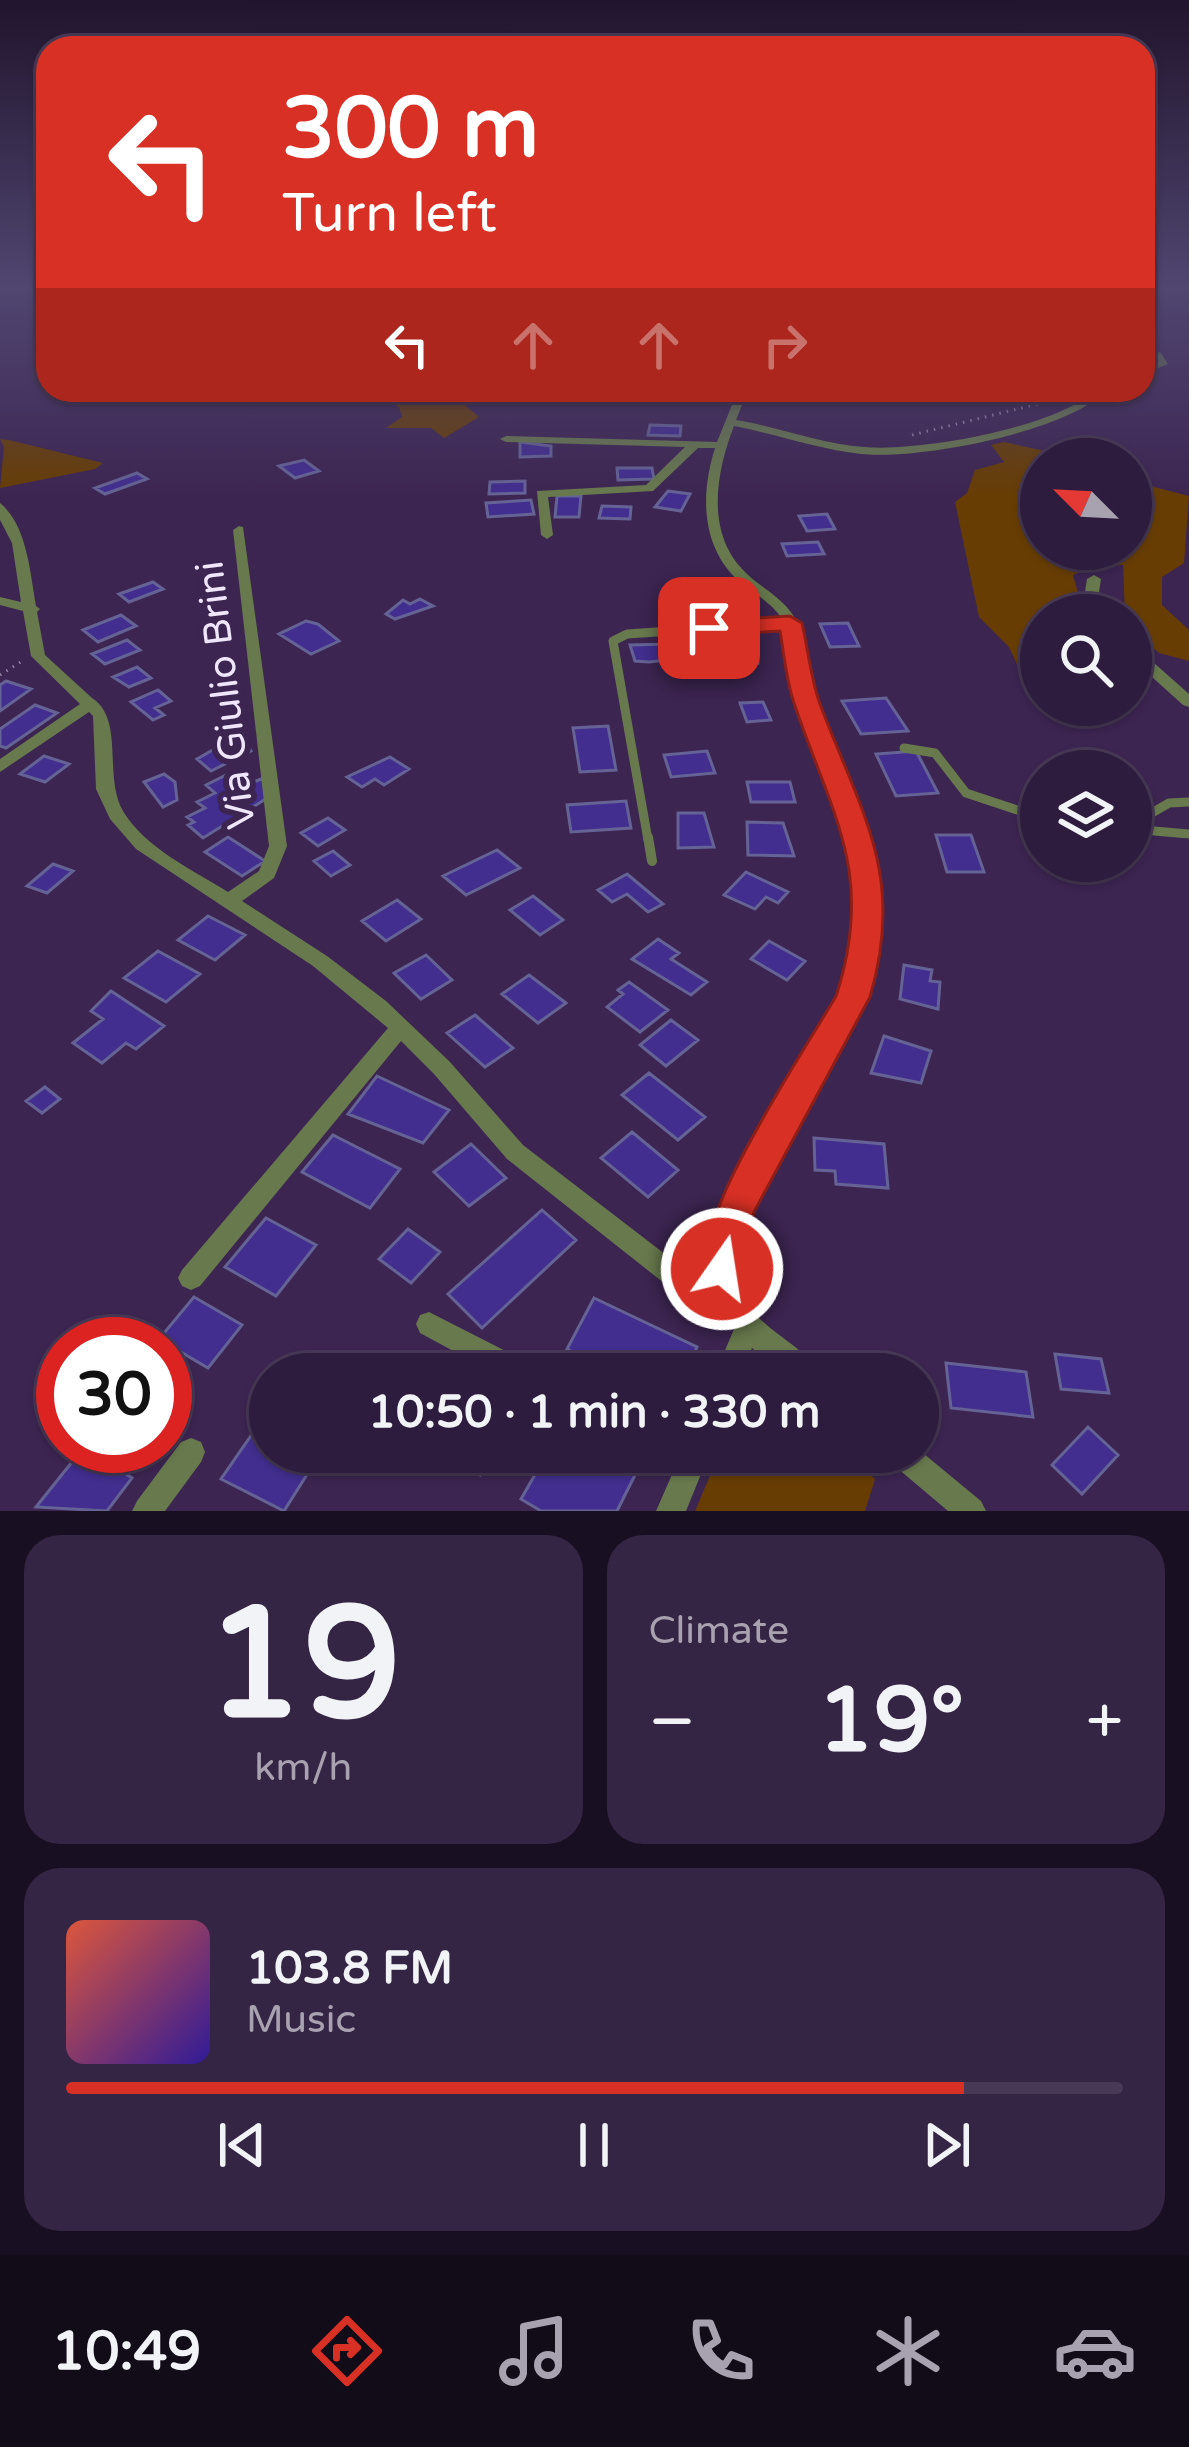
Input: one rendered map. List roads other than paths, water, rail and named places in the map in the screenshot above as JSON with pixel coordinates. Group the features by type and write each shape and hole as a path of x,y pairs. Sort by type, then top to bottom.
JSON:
{"street":[{"path":"734,1353 744,1320 724,1282 727,1232 755,1170 846,1012 862,965 868,927 868,878 860,834 805,699 790,623 736,571 722,549 711,503 720,445 738,402"},
{"path":"730,422 806,442 896,452 1050,422 1086,402"},
{"path":"506,439 720,445"},
{"path":"548,535 539,497 543,493 649,488 695,444"},
{"path":"2,512 33,609 37,652 92,703 104,724 102,774 116,814 142,844 320,961 442,1068 515,1152 678,1279 744,1320 781,1353"},
{"name":"Via Giulio Brini","path":"229,901 267,874 278,846 239,530"},
{"path":"1090,594 1094,579"},
{"path":"0,601 33,609"},
{"path":"1152,669 1189,702"},
{"path":"0,767 92,703"},
{"path":"191,1278 400,1028"},
{"path":"429,1324 484,1353"},
{"path":"147,1511 175,1473"},
{"path":"671,1511 681,1473"},
{"path":"925,1473 971,1511"}],"lane":[{"path":"652,861 613,641 627,634 790,623"},
{"path":"904,748 935,753 954,782 974,797 1020,811"},
{"path":"1152,813 1169,802 1189,802"},
{"path":"1152,830 1189,834"}]}
